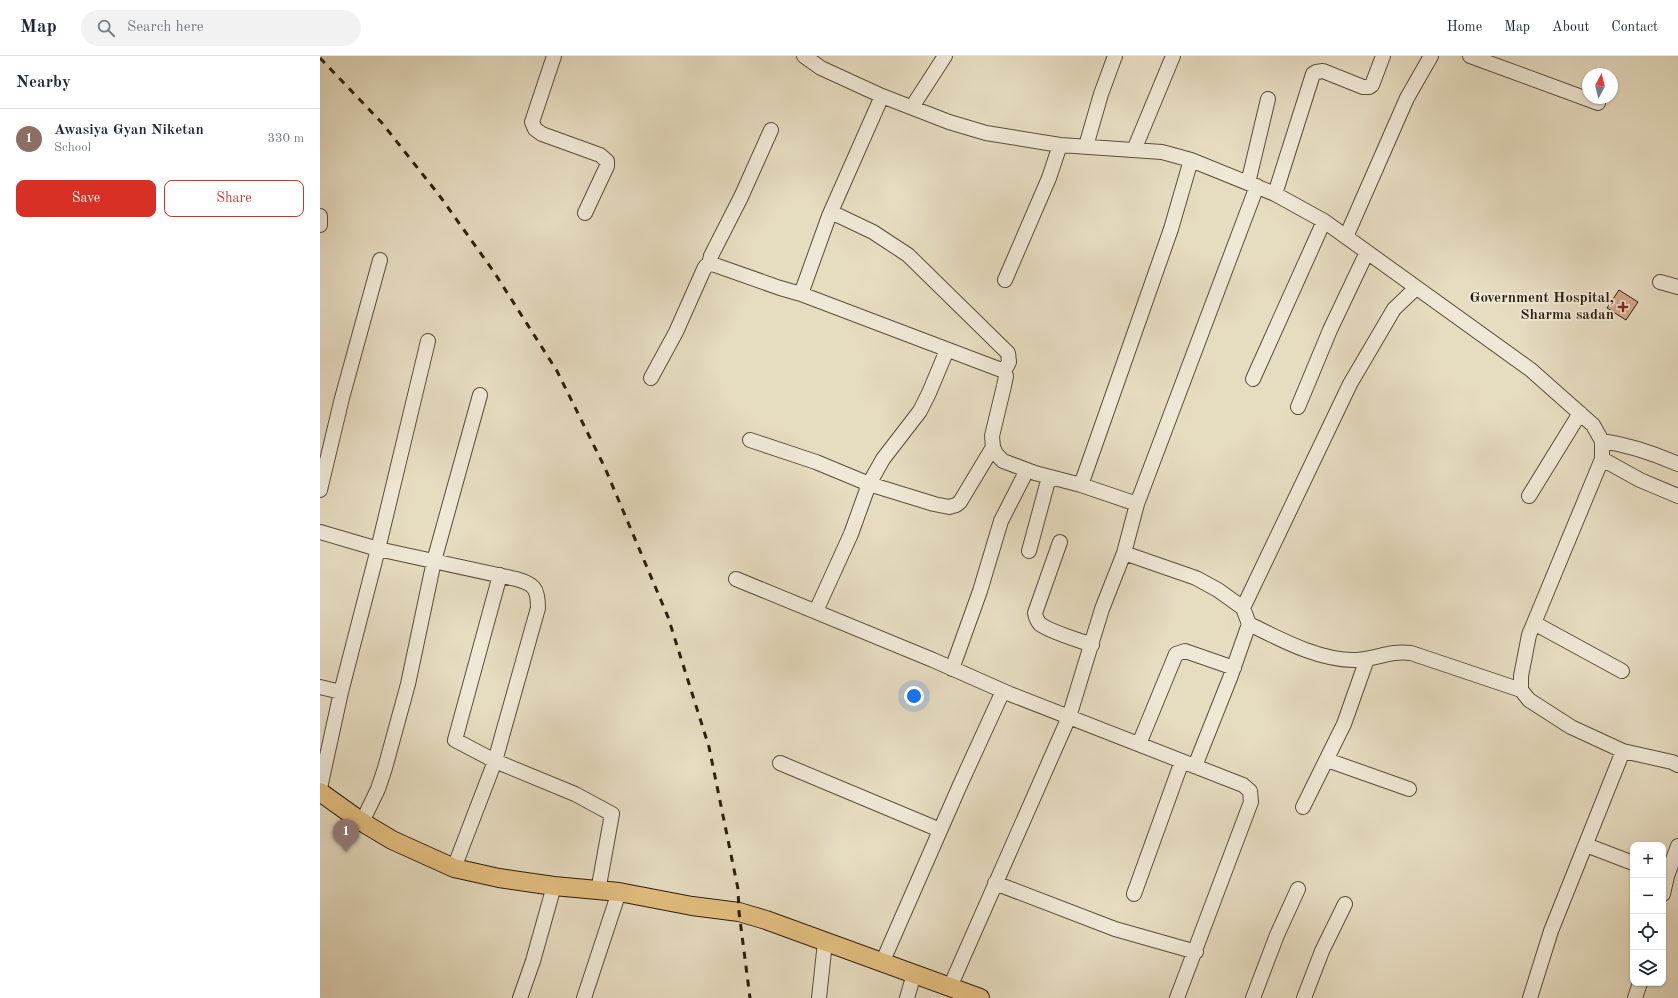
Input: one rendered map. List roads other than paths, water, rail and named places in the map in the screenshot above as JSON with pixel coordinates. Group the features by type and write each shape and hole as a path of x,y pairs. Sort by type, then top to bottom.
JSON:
{"main road":[{"path":"320,792 362,822 392,840 454,868 498,878 554,886 619,892 692,906 739,912 766,920 882,963 950,986 976,997"}],"street":[{"path":"554,56 532,122 535,129 542,134 600,155 607,161 607,166 585,213"},
{"path":"804,56 820,68 882,96 949,122 986,133 1060,144 1162,152 1191,160 1275,194 1324,221 1530,370 1580,413 1593,425 1602,441 1602,459 1529,635 1522,664 1521,690"},
{"path":"912,107 945,56"},
{"path":"1086,146 1101,94 1115,56"},
{"path":"1134,150 1173,56"},
{"path":"1275,194 1313,74 1322,71 1369,88 1372,85 1383,56"},
{"path":"1346,237 1407,98 1431,56"},
{"path":"1470,56 1582,96"},
{"path":"801,294 831,212 882,96"},
{"path":"950,986 1069,717 1102,609 1124,553 1137,504 1252,184 1268,99"},
{"path":"651,378 676,332 704,269 709,264 711,256 741,197 771,130"},
{"path":"1006,280 1049,178 1060,144"},
{"path":"1081,485 1171,230 1191,160"},
{"path":"831,212 872,232 908,255 920,265 1008,353 1009,362 1004,372 1006,376 992,436 993,447 996,454 1003,461 1027,470 1081,485 1137,504"},
{"path":"320,216 320,225"},
{"path":"1253,379 1324,221"},
{"path":"1298,407 1330,330 1367,252"},
{"path":"320,490 342,398 380,260"},
{"path":"709,264 716,264 780,288 801,294 1004,372"},
{"path":"1660,282 1678,287"},
{"path":"1243,608 1350,384 1394,309 1416,288"},
{"path":"320,788 341,692 378,549 428,341"},
{"path":"816,611 851,534 869,484 883,459 920,411 947,350"},
{"path":"362,822 378,789 387,760 408,684 434,561 480,395"},
{"path":"1529,496 1580,413"},
{"path":"750,440 816,462 869,484 934,504 949,507 960,502 993,447"},
{"path":"1602,441 1626,444 1640,448 1678,464"},
{"path":"1602,459 1640,480 1678,496"},
{"path":"952,669 980,591 1001,521 1027,470"},
{"path":"1029,551 1049,477"},
{"path":"320,532 378,549 527,582 535,588 538,596 538,608 495,761 454,868"},
{"path":"1060,542 1035,613 1036,619 1040,624 1048,629 1092,645"},
{"path":"1124,553 1196,578 1218,590 1243,608 1249,624 1234,668 1189,763 1134,894"},
{"path":"500,575 456,740 495,761 575,794 612,814 598,890"},
{"path":"736,580 816,611 1003,691 1243,785 1250,790 1251,802 1196,952 1177,998"},
{"path":"1534,623 1622,671"},
{"path":"1249,624 1288,643 1342,659 1367,659 1398,652 1411,653 1521,690 1529,700 1541,709 1571,727 1622,751 1672,762 1678,765"},
{"path":"1139,744 1176,654 1185,651 1234,668"},
{"path":"1303,807 1350,709 1367,659"},
{"path":"320,688 341,692"},
{"path":"882,963 1003,691"},
{"path":"1530,998 1551,931 1622,751"},
{"path":"1326,760 1409,789"},
{"path":"780,763 940,830"},
{"path":"1586,845 1630,862"},
{"path":"1666,887 1678,846"},
{"path":"995,882 1115,929 1196,952"},
{"path":"520,998 533,961 554,886"},
{"path":"1253,998 1277,935 1298,889"},
{"path":"584,998 619,892"},
{"path":"1304,998 1322,951 1345,904"},
{"path":"820,998 825,942"},
{"path":"907,998 914,974"},
{"path":"1635,998 1639,986"}],"railway":[{"path":"320,58 382,123 439,195 494,272 557,371 605,468 668,617 709,747 738,889 739,912 750,998"}],"place":[{"name":"Government Hospital, Sharma sadan","path":"1623,307"},
{"name":"Awasiya Gyan Niketan","path":"346,852"}]}
